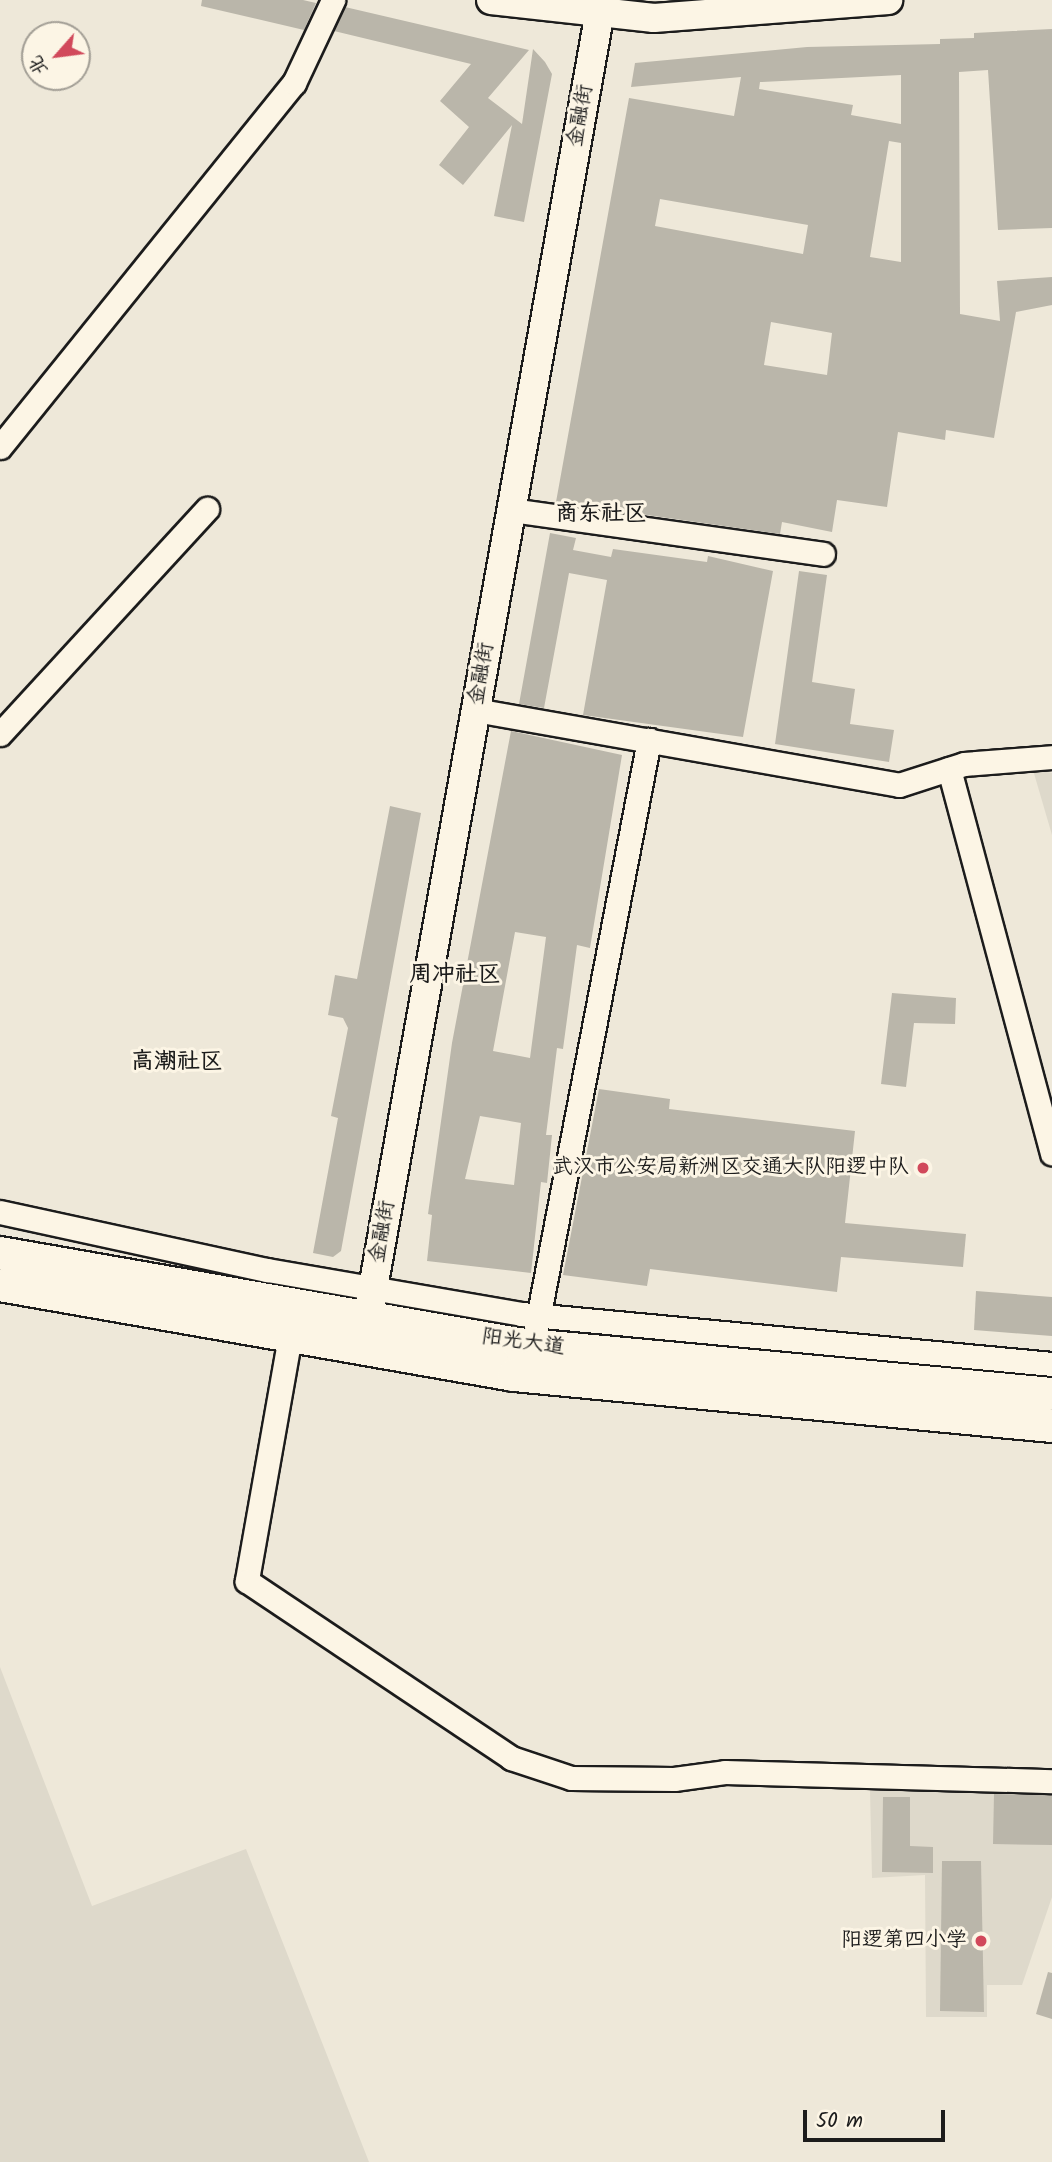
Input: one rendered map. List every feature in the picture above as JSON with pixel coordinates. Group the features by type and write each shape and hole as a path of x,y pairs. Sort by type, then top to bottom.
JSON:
{"main road":[{"name":"阳光大道","path":"0,1253 370,1303 536,1331 1052,1394"},
{"name":"阳光大道","path":"0,1285 514,1375 1052,1426"}],"street":[{"path":"0,447 294,83 333,0"},
{"path":"491,0 600,7 654,18 888,0"},
{"name":"金融街","path":"362,1348 600,7"},
{"path":"0,734 207,509"},
{"path":"511,510 823,554"},
{"path":"475,710 899,785 949,769 1052,757"},
{"path":"649,740 536,1331 1052,1364"},
{"path":"949,769 1052,1153"},
{"path":"0,1212 370,1303"},
{"path":"290,1336 247,1581 511,1758 571,1778 674,1779 725,1772 1052,1781"}],"shaded area":[{"path":"1033,770 1052,773 1052,835"},
{"path":"0,1667 92,1906 246,1849 369,2162 0,2162"},
{"name":"阳逻第四小学","path":"870,1790 1052,1792 1052,1897 1022,1985 987,1985 987,2017 926,2017 925,1875 872,1878"}],"building":[{"path":"202,0 303,0 316,3 304,30 201,6"},
{"path":"345,7 529,50 488,98 522,124 533,49 545,62 552,74 524,222 494,216 512,125 463,185 439,165 469,127 440,101 471,64 334,31"},
{"path":"1052,29 1052,228 998,230 988,70 959,72 960,314 1000,321 997,281 1052,277 1052,305 1016,312 994,438 946,430 945,440 898,432 887,507 837,500 832,532 782,522 780,534 556,502 629,98 734,116 741,77 631,87 635,63 807,47 940,44 940,39 974,38 974,33","holes":["901,75 901,124 851,115 853,105 759,89 760,82","889,141 901,143 901,262 870,257","660,199 808,225 803,254 655,226","771,322 832,333 827,375 764,365"]},
{"path":"550,533 576,538 573,550 611,557 613,549 707,562 708,556 773,571 743,737 583,715 607,580 569,573 544,708 519,704"},
{"path":"799,571 827,575 812,682 855,689 850,724 894,730 889,762 775,744"},
{"path":"511,731 622,755 590,948 577,945 563,1049 557,1048 546,1135 552,1135 547,1183 541,1182 531,1273 427,1261 432,1215 428,1214 452,1043","holes":["515,932 546,937 530,1058 493,1051","480,1116 521,1123 514,1185 465,1179"]},
{"path":"390,806 421,813 341,1251 333,1257 313,1253 338,1118 331,1116 348,1028 343,1018 328,1015 335,975 357,979"},
{"path":"892,993 956,998 955,1024 914,1023 906,1087 881,1084"},
{"path":"599,1089 670,1099 669,1109 855,1131 845,1223 966,1234 963,1267 841,1257 837,1292 650,1269 647,1286 563,1275"},
{"path":"976,1291 1052,1297 1052,1336 974,1330"},
{"path":"994,1794 1052,1795 1052,1845 993,1844"},
{"path":"883,1797 910,1797 910,1846 933,1847 933,1873 882,1872"},
{"path":"942,1861 981,1861 984,2012 940,2011"},
{"path":"1048,1972 1052,1973 1052,2019 1036,2014"}],"place":[{"name":"武汉市公安局新洲区交通大队阳逻中队","path":"923,1168"},
{"name":"阳逻第四小学","path":"981,1941"}],"district":[{"name":"商东社区","path":"601,514"},
{"name":"周冲社区","path":"455,975"},
{"name":"高潮社区","path":"177,1062"}]}
